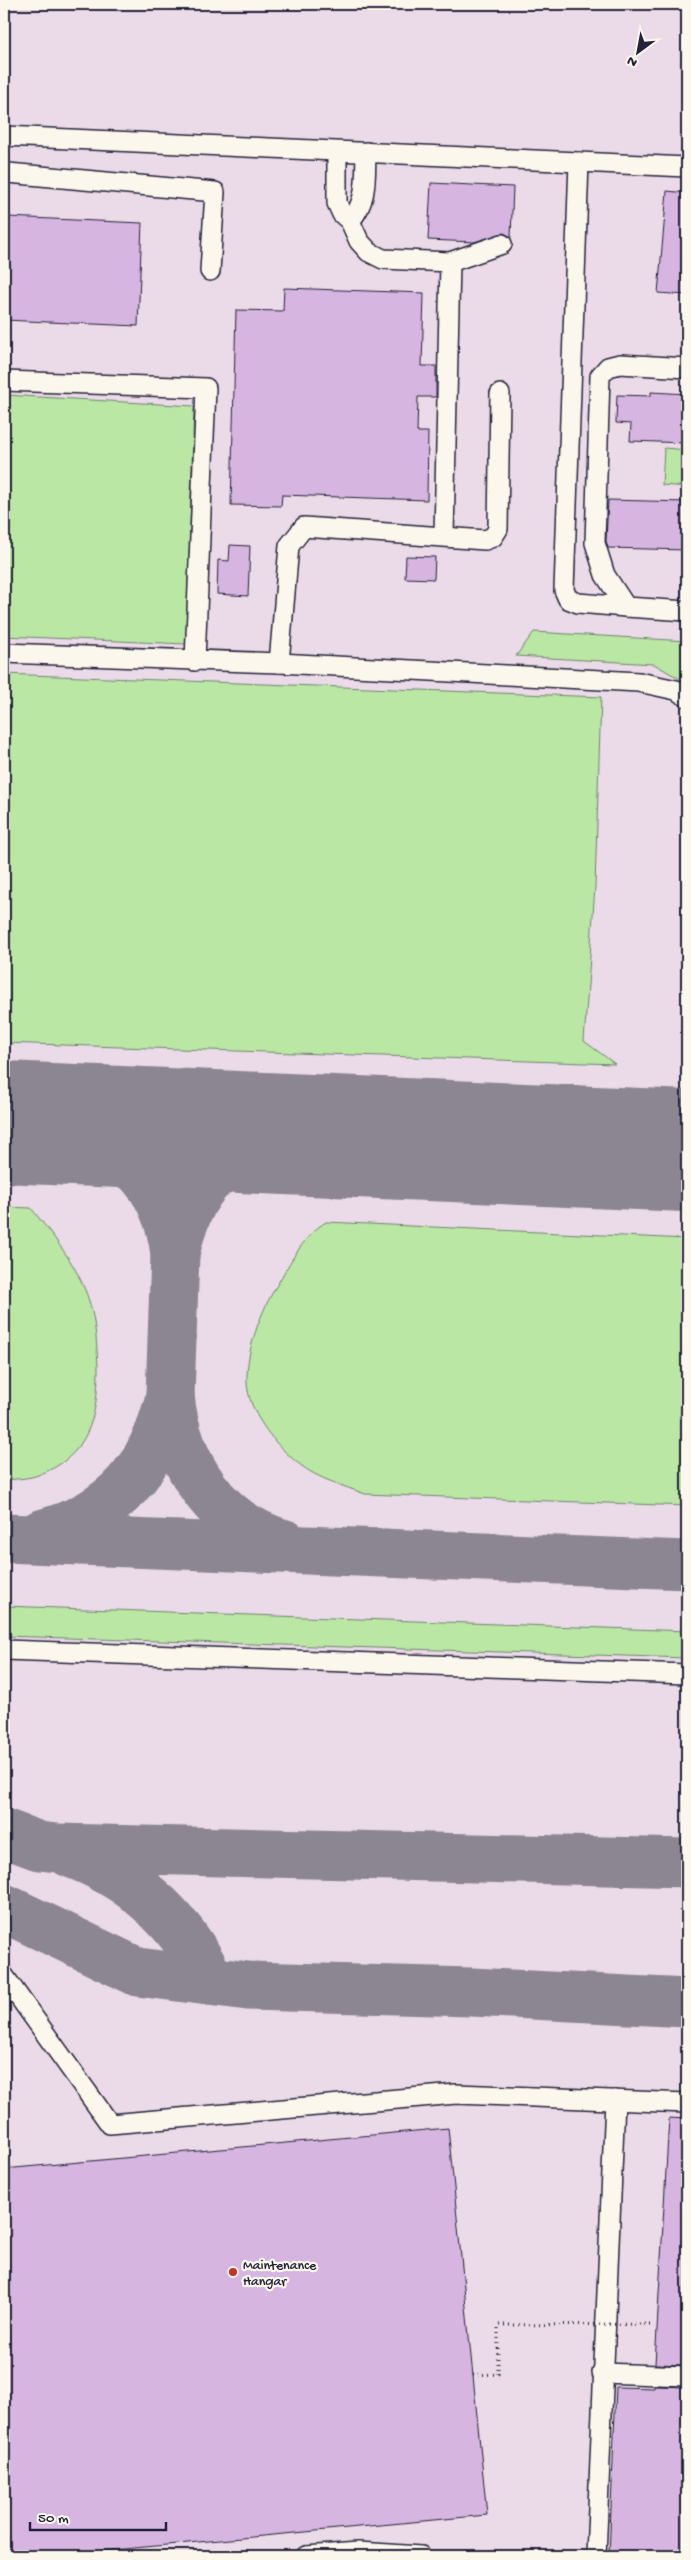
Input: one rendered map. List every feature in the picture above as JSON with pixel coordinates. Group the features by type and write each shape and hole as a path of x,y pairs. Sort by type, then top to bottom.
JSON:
{"lane":[{"path":"4,136 687,167"},
{"path":"338,152 337,203 342,214 350,221 359,241 369,252 383,259 450,262 502,244"},
{"path":"350,221 358,212 364,198 366,152"},
{"path":"580,162 564,590 568,599 578,603 687,611"},
{"path":"4,176 8,173 215,192 210,271"},
{"path":"444,536 450,262"},
{"path":"626,607 605,575 595,543 600,376 608,367 620,364 687,368"},
{"path":"4,381 206,388 195,661"},
{"path":"279,663 289,546 304,527 485,540 493,537 498,529 500,394"},
{"path":"4,653 279,663 639,682 676,690 687,697"},
{"path":"4,1650 687,1674"},
{"path":"4,1976 110,2124 456,2094 687,2103"},
{"path":"596,2556 602,2373 615,2100"},
{"path":"602,2373 687,2376"},
{"path":"306,2556 358,2552 422,2556"}],"path":[{"path":"473,2375 498,2374 498,2325 654,2324"}],"shaded area":[{"path":"4,4 687,4 687,2556 4,2556"}],"green space":[{"path":"4,395 194,406 186,644 4,636"},
{"path":"664,448 687,450 687,487 662,485"},
{"path":"534,632 687,641 687,683 654,664 516,656"},
{"path":"4,674 601,697 595,887 584,1041 615,1064 4,1043"},
{"path":"4,1207 31,1208 57,1241 79,1276 93,1317 98,1369 96,1403 87,1433 79,1446 68,1458 38,1475 4,1480"},
{"path":"326,1222 687,1239 687,1506 365,1494 323,1478 306,1469 290,1457 265,1428 252,1405 247,1382 247,1370 256,1331 271,1295 304,1242"},
{"path":"4,1606 687,1631 687,1658 4,1636"}],"building":[{"path":"431,183 513,187 511,237 504,233 474,242 428,240"},
{"path":"667,191 687,193 687,295 658,293"},
{"path":"7,217 142,223 138,326 4,320 4,231 6,231"},
{"path":"284,288 424,293 422,366 436,366 436,397 418,397 417,432 428,432 427,500 282,495 281,506 231,505 236,310 283,311"},
{"path":"651,392 687,394 687,443 630,441 631,424 616,423 617,395 651,396"},
{"path":"608,500 687,502 687,550 608,548 606,541"},
{"path":"230,545 250,546 248,596 217,594 218,560 229,561"},
{"path":"406,556 435,557 434,579 405,578"},
{"path":"669,2118 687,2119 687,2365 655,2364"},
{"name":"Maintenance Hangar","path":"448,2128 487,2515 49,2556 4,2556 4,2169"},
{"path":"654,2386 687,2387 687,2556 609,2556 616,2387 654,2388"}],"taxiway":[{"path":"52,1124 99,1142 119,1154 136,1168 162,1204 170,1227 175,1254 183,1224 193,1201 205,1183 220,1169 258,1150 310,1135"},
{"path":"170,1396 175,1254"},
{"path":"41,1534 67,1526 90,1515 110,1501 127,1485 141,1467 153,1446 163,1422 170,1396 174,1421 181,1445 191,1468 204,1488 220,1507 239,1523 261,1535 285,1544"},
{"path":"4,1538 687,1565"},
{"path":"4,1833 39,1846 57,1848 687,1863"},
{"path":"70,1853 113,1873 150,1900 182,1935 196,1954 207,1975"},
{"path":"4,1908 138,1972 248,1986 472,1992 687,2003"}],"runway":[{"path":"4,1122 687,1151"}],"place":[{"name":"Maintenance Hangar","path":"233,2272"}]}
